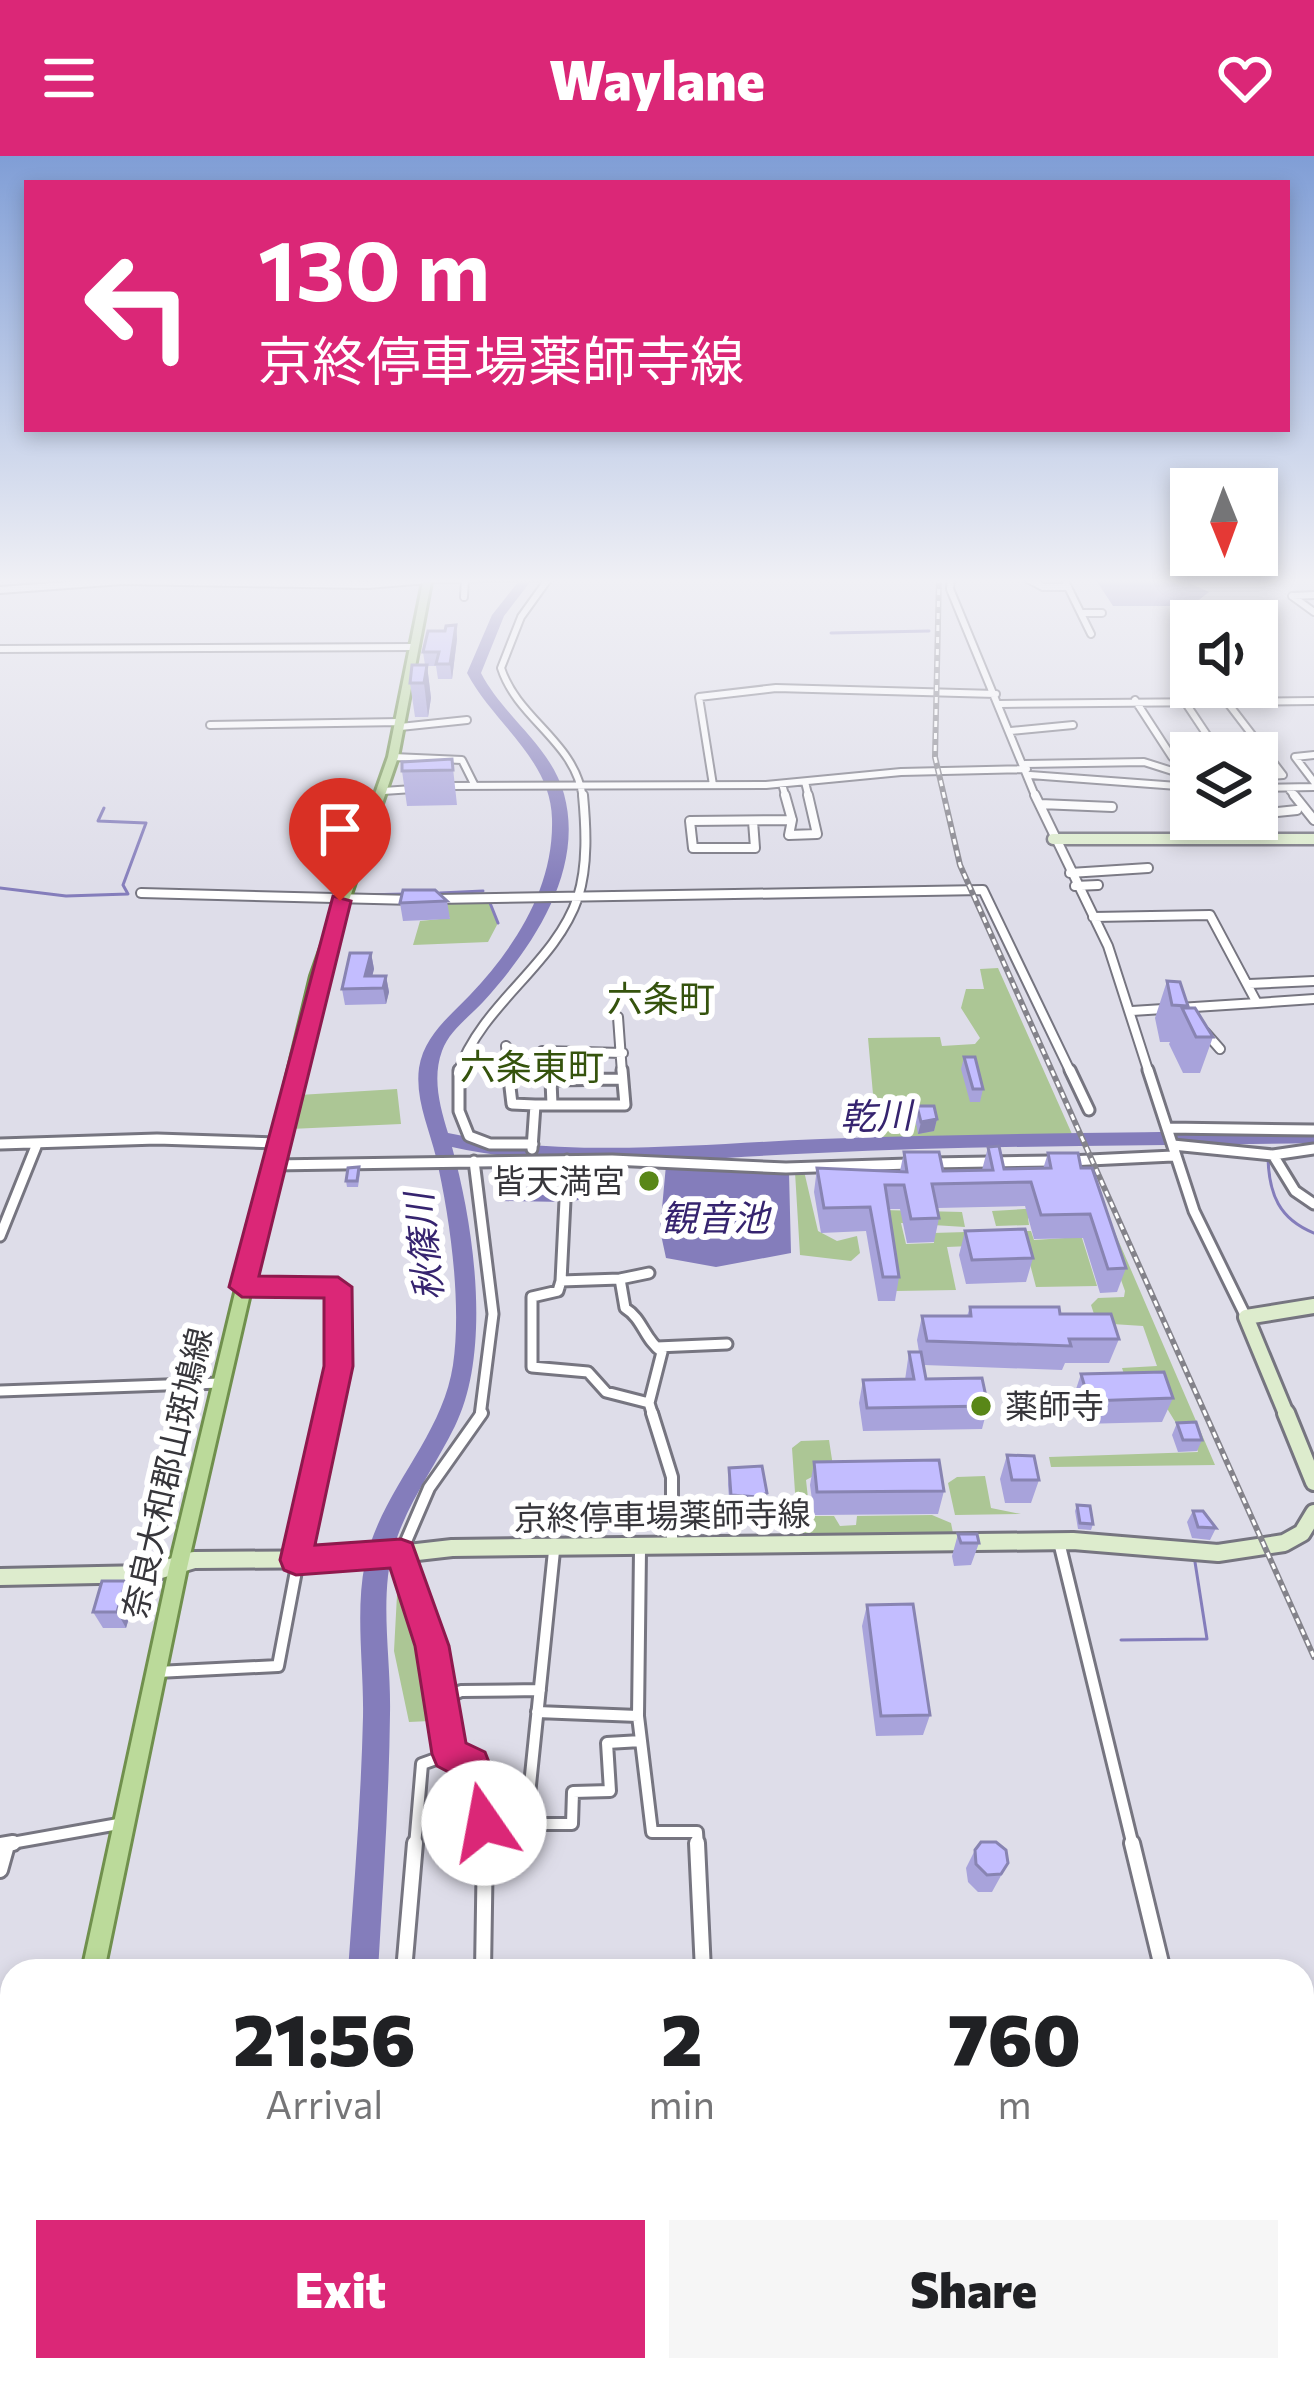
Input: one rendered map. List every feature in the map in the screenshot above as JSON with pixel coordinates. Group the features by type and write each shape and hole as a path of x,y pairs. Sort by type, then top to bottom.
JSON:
{"main road":[{"name":"奈良大和郡山斑鳩線","path":"96,1959 178,1568 277,1143 340,901 382,791 409,681"},
{"path":"1053,839 1170,838"},
{"path":"1278,838 1314,839"},
{"path":"1314,1306 1246,1318 1314,1482"},
{"name":"京終停車場薬師寺線","path":"0,1577 178,1568 194,1560 356,1558 452,1548 554,1552 1059,1542 1249,1550 1285,1543 1303,1533 1314,1514"}],"street":[{"path":"505,681 560,746 576,784 584,869 578,894 550,940 480,1024 460,1061 457,1101 464,1130 474,1140 532,1144"},
{"path":"990,681 1053,839 1093,917 1132,1011 1173,1150 1246,1318"},
{"path":"713,785 700,697 776,688 996,694"},
{"path":"1135,700 1170,754"},
{"path":"1000,704 1170,701"},
{"path":"1278,701 1314,701"},
{"path":"1232,708 1250,732"},
{"path":"210,725 468,724"},
{"path":"1011,731 1072,725"},
{"path":"1278,788 1314,784 1295,757 1314,755"},
{"path":"392,757 462,760 474,784"},
{"path":"382,791 474,784 782,784 1144,762 1170,771"},
{"path":"1027,769 1170,786"},
{"path":"782,784 792,820 789,835 817,834 805,782"},
{"path":"1288,788 1314,820"},
{"path":"1040,804 1112,807"},
{"path":"1279,810 1297,810"},
{"path":"753,821 754,848 693,848 690,821 792,820"},
{"path":"1070,873 1148,868"},
{"path":"1075,886 1098,885"},
{"path":"141,893 340,901 983,890 1089,1110"},
{"path":"1093,917 1210,915 1257,1003"},
{"path":"1249,984 1314,980"},
{"path":"1132,1011 1314,999"},
{"path":"1181,1006 1220,1049"},
{"path":"506,1046 512,1104 625,1106 618,1017"},
{"path":"542,1052 623,1053"},
{"path":"551,1106 551,1080 621,1079"},
{"path":"532,1160 535,1105"},
{"path":"1168,1128 1314,1130"},
{"path":"0,1144 158,1139 277,1143"},
{"path":"0,1236 37,1144"},
{"path":"272,1165 568,1160 786,1168 1173,1150 1273,1155 1314,1149"},
{"path":"1273,1155 1295,1191 1314,1204"},
{"path":"568,1160 561,1281 558,1291 532,1297 532,1367 589,1372 606,1392 649,1403"},
{"path":"450,1754 432,1646 401,1553 429,1488 483,1412 493,1314 474,1161"},
{"path":"561,1281 650,1274"},
{"path":"620,1279 625,1308 636,1316 645,1340 662,1352 649,1403 672,1477 672,1549"},
{"path":"157,1672 278,1666 338,1366 338,1287 242,1287"},
{"path":"657,1347 727,1343"},
{"path":"0,1391 220,1383"},
{"path":"1059,1542 1160,1959"},
{"path":"640,1550 638,1716 652,1832 697,1832 702,1959"},
{"path":"554,1552 526,1824 572,1824 573,1792 610,1792 607,1743 641,1742"},
{"path":"442,1700 461,1691 540,1690"},
{"path":"537,1712 638,1716"},
{"path":"405,1959 422,1764 450,1754 472,1765 480,1793 487,1852 483,1959"},
{"path":"0,1870 3,1845 70,1828 124,1823"}],"green space":[{"path":"490,903 498,923 488,942 413,945 420,921 450,918 435,904"},
{"path":"998,968 1072,1134 877,1139 868,1038 940,1037 942,1046 975,1044 980,1038 961,1008 966,989 984,989 980,969"},
{"path":"397,1089 401,1124 290,1129 299,1095"},
{"path":"1079,1163 1085,1163 1215,1465 1051,1467 1049,1457 1198,1452 1190,1428 1179,1428 1168,1410 1124,1374 1122,1368 1157,1366 1143,1326 1097,1323 1091,1305 1098,1298 1124,1297 1125,1291"},
{"path":"804,1171 818,1231 837,1241 857,1236 860,1253 851,1261 800,1255 795,1172"},
{"path":"1072,1206 1097,1286 1036,1287 1025,1245 997,1231 1031,1231 1034,1240 1065,1238 1028,1218 1029,1225 996,1226 992,1211"},
{"path":"882,1210 962,1212 965,1227 901,1223 906,1244 934,1243 933,1233 966,1232 970,1246 947,1247 956,1290 896,1291"},
{"path":"829,1440 833,1466 806,1480 810,1516 834,1516 840,1526 856,1525 857,1516 932,1515 951,1523 953,1533 798,1536 792,1448 801,1441"},
{"path":"985,1476 991,1508 1021,1514 955,1515 948,1483 957,1477"},
{"path":"409,1594 426,1649 435,1714 430,1721 409,1722 394,1651 397,1595"}],"water":[{"name":"観音池","path":"666,1165 789,1172 791,1253 716,1267 666,1258 660,1230"}],"building":[{"path":"452,759 453,770 402,771 402,762"},
{"path":"403,890 435,890 447,901 400,903"},
{"path":"350,953 371,953 365,976 386,976 383,988 342,989"},
{"path":"1167,981 1180,982 1188,1006 1172,1005"},
{"path":"1182,1008 1195,1008 1213,1037 1196,1037"},
{"path":"964,1057 975,1057 983,1089 973,1089"},
{"path":"917,1106 934,1106 937,1119 921,1122"},
{"path":"999,1146 1004,1169 1051,1168 1048,1153 1078,1153 1081,1168 1092,1168 1126,1268 1108,1269 1090,1214 1041,1215 1031,1182 932,1184 939,1218 911,1219 904,1185 885,1185 899,1277 883,1277 870,1207 824,1208 817,1168 907,1172 904,1152 939,1152 943,1171 993,1170 988,1147"},
{"path":"359,1167 357,1181 346,1181 348,1168"},
{"path":"1025,1229 1033,1258 972,1260 965,1231"},
{"path":"970,1307 1059,1307 1060,1314 1111,1314 1119,1339 1069,1339 1071,1346 927,1341 922,1316 971,1316"},
{"path":"909,1352 921,1352 926,1379 982,1378 988,1406 867,1408 863,1380 914,1379"},
{"path":"1164,1372 1173,1398 1089,1401 1081,1374"},
{"path":"1196,1422 1202,1440 1183,1440 1177,1423"},
{"path":"1007,1455 1034,1456 1039,1480 1012,1480"},
{"path":"939,1460 944,1491 817,1492 814,1462"},
{"path":"762,1466 767,1493 731,1495 729,1468"},
{"path":"1077,1505 1090,1506 1093,1524 1080,1523"},
{"path":"1193,1511 1203,1511 1216,1528 1198,1527"},
{"path":"958,1534 977,1534 979,1543 961,1543"},
{"path":"102,1581 126,1581 117,1612 93,1612"},
{"path":"913,1604 930,1715 881,1716 867,1605"},
{"path":"981,1842 996,1842 1006,1850 1008,1863 1001,1874 987,1875 976,1864 975,1850"}],"waterway":[{"name":"秋篠川","path":"364,1959 376,1752 378,1561 387,1527 444,1424 464,1366 460,1251 449,1174 429,1096 429,1065 441,1036 524,939 547,895 559,846 557,795 549,775 478,681"},
{"path":"0,888 66,896 128,894 123,885 146,823 98,821 104,808"},
{"path":"440,893 483,891"},
{"path":"362,895 406,894"},
{"path":"144,897 323,901"},
{"path":"490,903 498,923"},
{"name":"乾川","path":"442,1138 501,1151 714,1154 818,1146 1314,1136"},
{"path":"1268,1158 1278,1204 1292,1220 1314,1233"},
{"path":"502,1194 565,1195 609,1188"},
{"path":"1121,1640 1207,1639 1195,1562"}],"railway":[{"path":"937,681 935,757 960,865 1314,1657"}],"place":[{"name":"皆天満宮","path":"649,1181"},
{"name":"薬師寺","path":"981,1406"}],"district":[{"name":"六条町","path":"661,999"},
{"name":"六条東町","path":"532,1067"}],"route":[{"path":"340,901 317,976 242,1287 338,1287 338,1366 296,1560 401,1553 432,1646 450,1754 472,1765 484,1823"}]}
